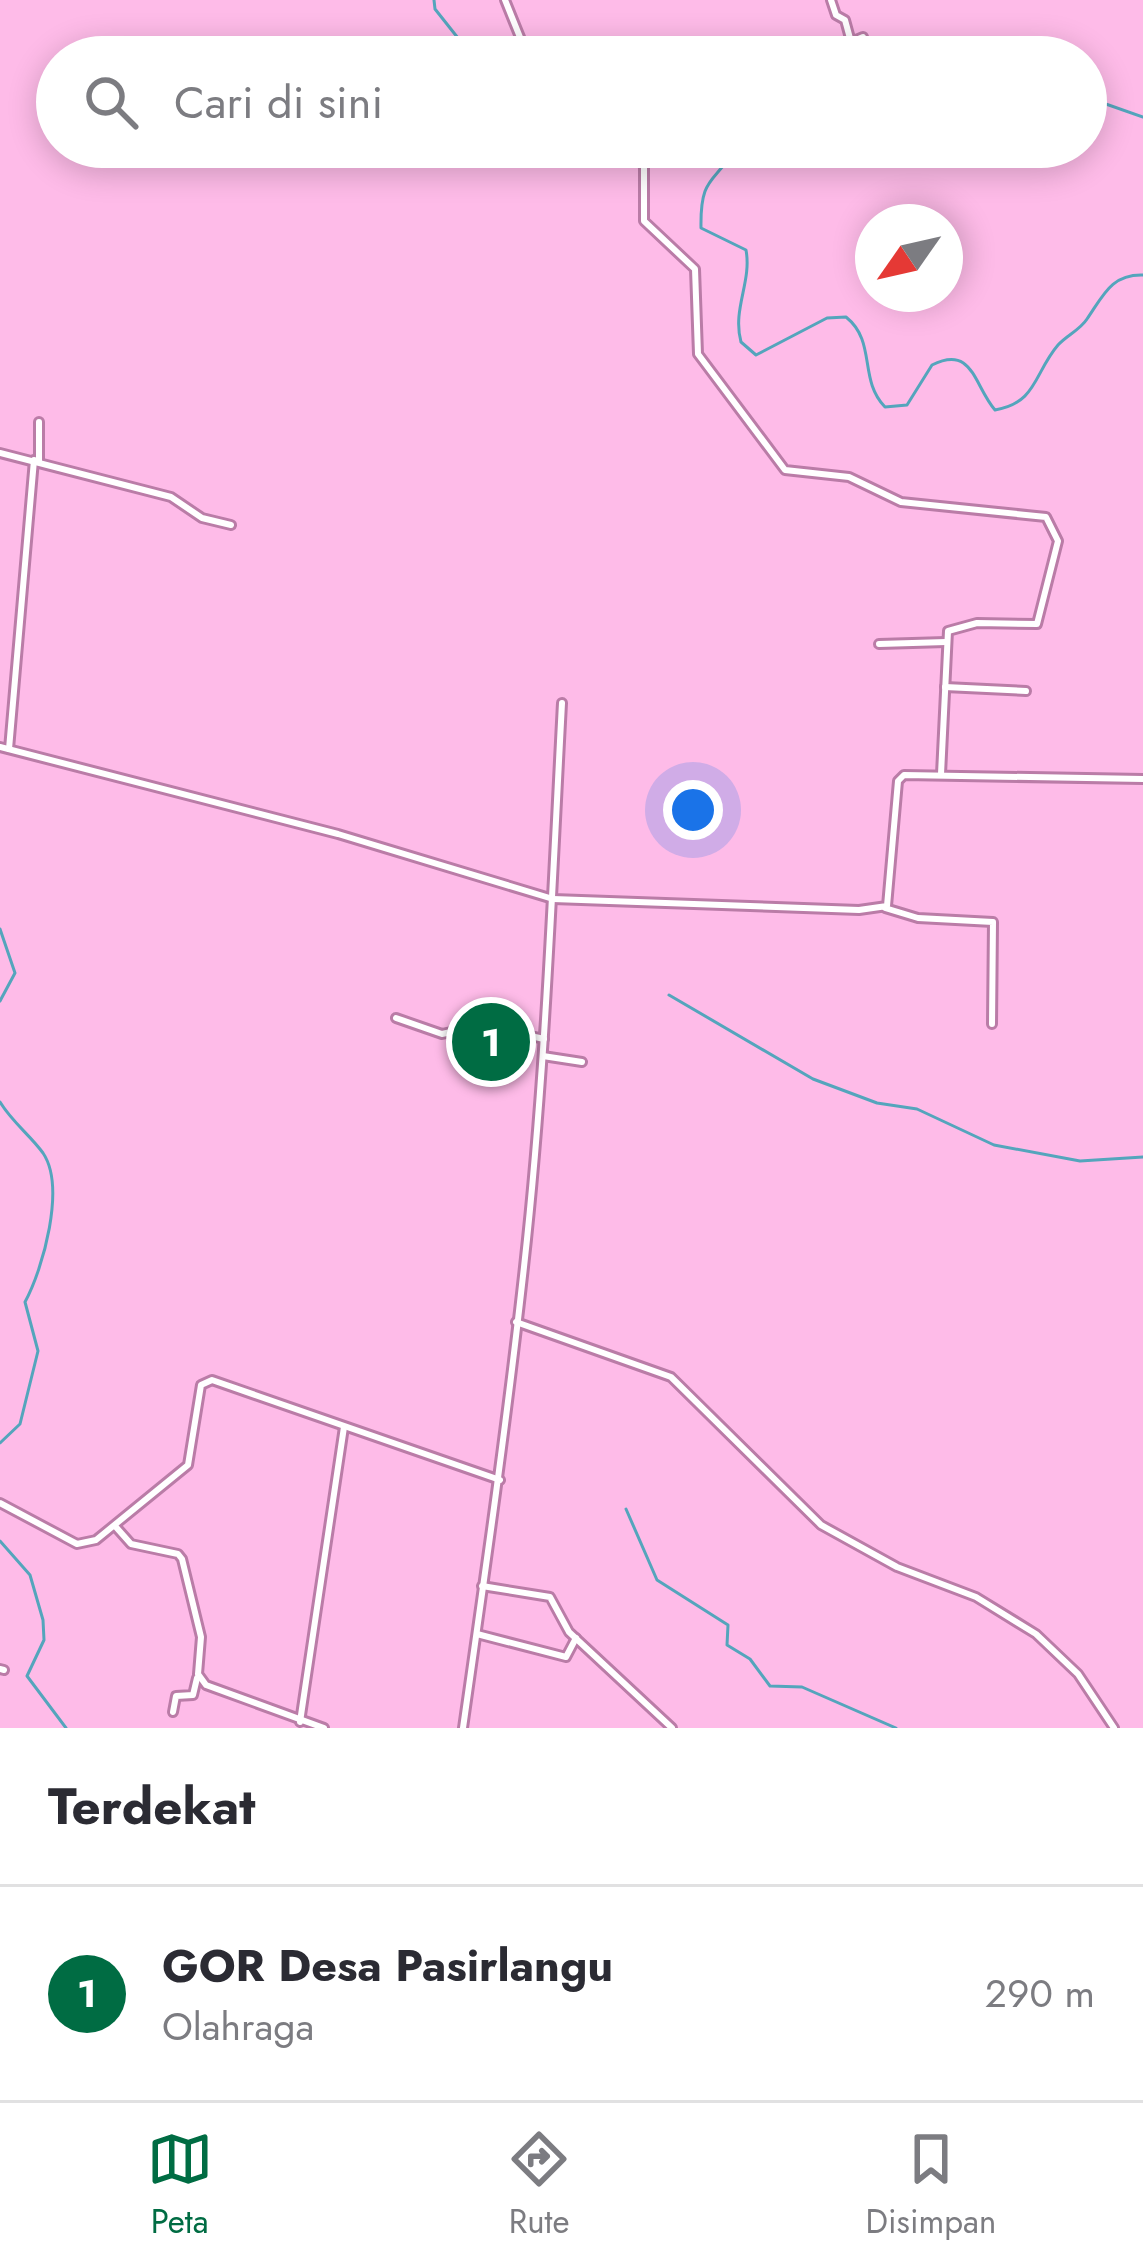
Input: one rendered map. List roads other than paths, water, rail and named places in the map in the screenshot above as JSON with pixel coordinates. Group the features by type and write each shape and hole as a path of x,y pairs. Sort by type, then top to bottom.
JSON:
{"street":[{"path":"505,0 520,36"},
{"path":"831,0 836,15 845,20 849,36"},
{"path":"644,168 644,221 695,268 698,354 758,429 775,462 794,473 849,477 901,502 987,507 1052,521 1058,541 1036,624 955,626 946,642 940,774"},
{"path":"39,422 4,748 338,834 553,899 885,908 918,918 993,922 992,1024"},
{"path":"0,453 171,497 202,518 231,525"},
{"path":"879,644 946,642"},
{"path":"945,686 1026,691"},
{"path":"463,1728 500,1480 543,1056 562,703"},
{"path":"885,908 898,781 906,775 1143,779"},
{"path":"396,1018 442,1034 482,1025 544,1039"},
{"path":"543,1056 582,1062"},
{"path":"516,1322 671,1378 820,1525 898,1567 976,1597 1036,1634 1078,1674 1114,1728"},
{"path":"0,1503 76,1544 89,1543 188,1465 206,1380 500,1480"},
{"path":"300,1722 344,1427"},
{"path":"115,1526 130,1544 178,1554 182,1559 201,1637 194,1693 177,1695 173,1712"},
{"path":"482,1586 546,1594 576,1638 672,1728"},
{"path":"477,1634 566,1657 576,1638"},
{"path":"198,1674 206,1685 324,1728"}],"waterway":[{"path":"434,0 435,9 456,36"},
{"path":"1107,104 1143,117"},
{"path":"721,168 706,188 701,228 746,250 741,342 756,355 827,318 846,317 861,338 872,385 885,407 907,405 932,365 946,360 956,360 971,371 995,410 1019,401 1058,345 1084,323 1109,288 1123,278 1143,275"},
{"path":"0,929 15,973 0,1001"},
{"path":"669,995 813,1079 877,1103 917,1109 994,1145 1080,1161 1143,1157"},
{"path":"0,1102 43,1153 52,1186 45,1249 25,1302 38,1351 20,1424 0,1443"},
{"path":"626,1509 657,1580 728,1625 727,1645 750,1659 770,1686 802,1687 896,1728"},
{"path":"0,1541 30,1575 43,1620 44,1640 27,1676 66,1728"}],"place":[{"name":"GOR Desa Pasirlangu","path":"491,1042"}]}
